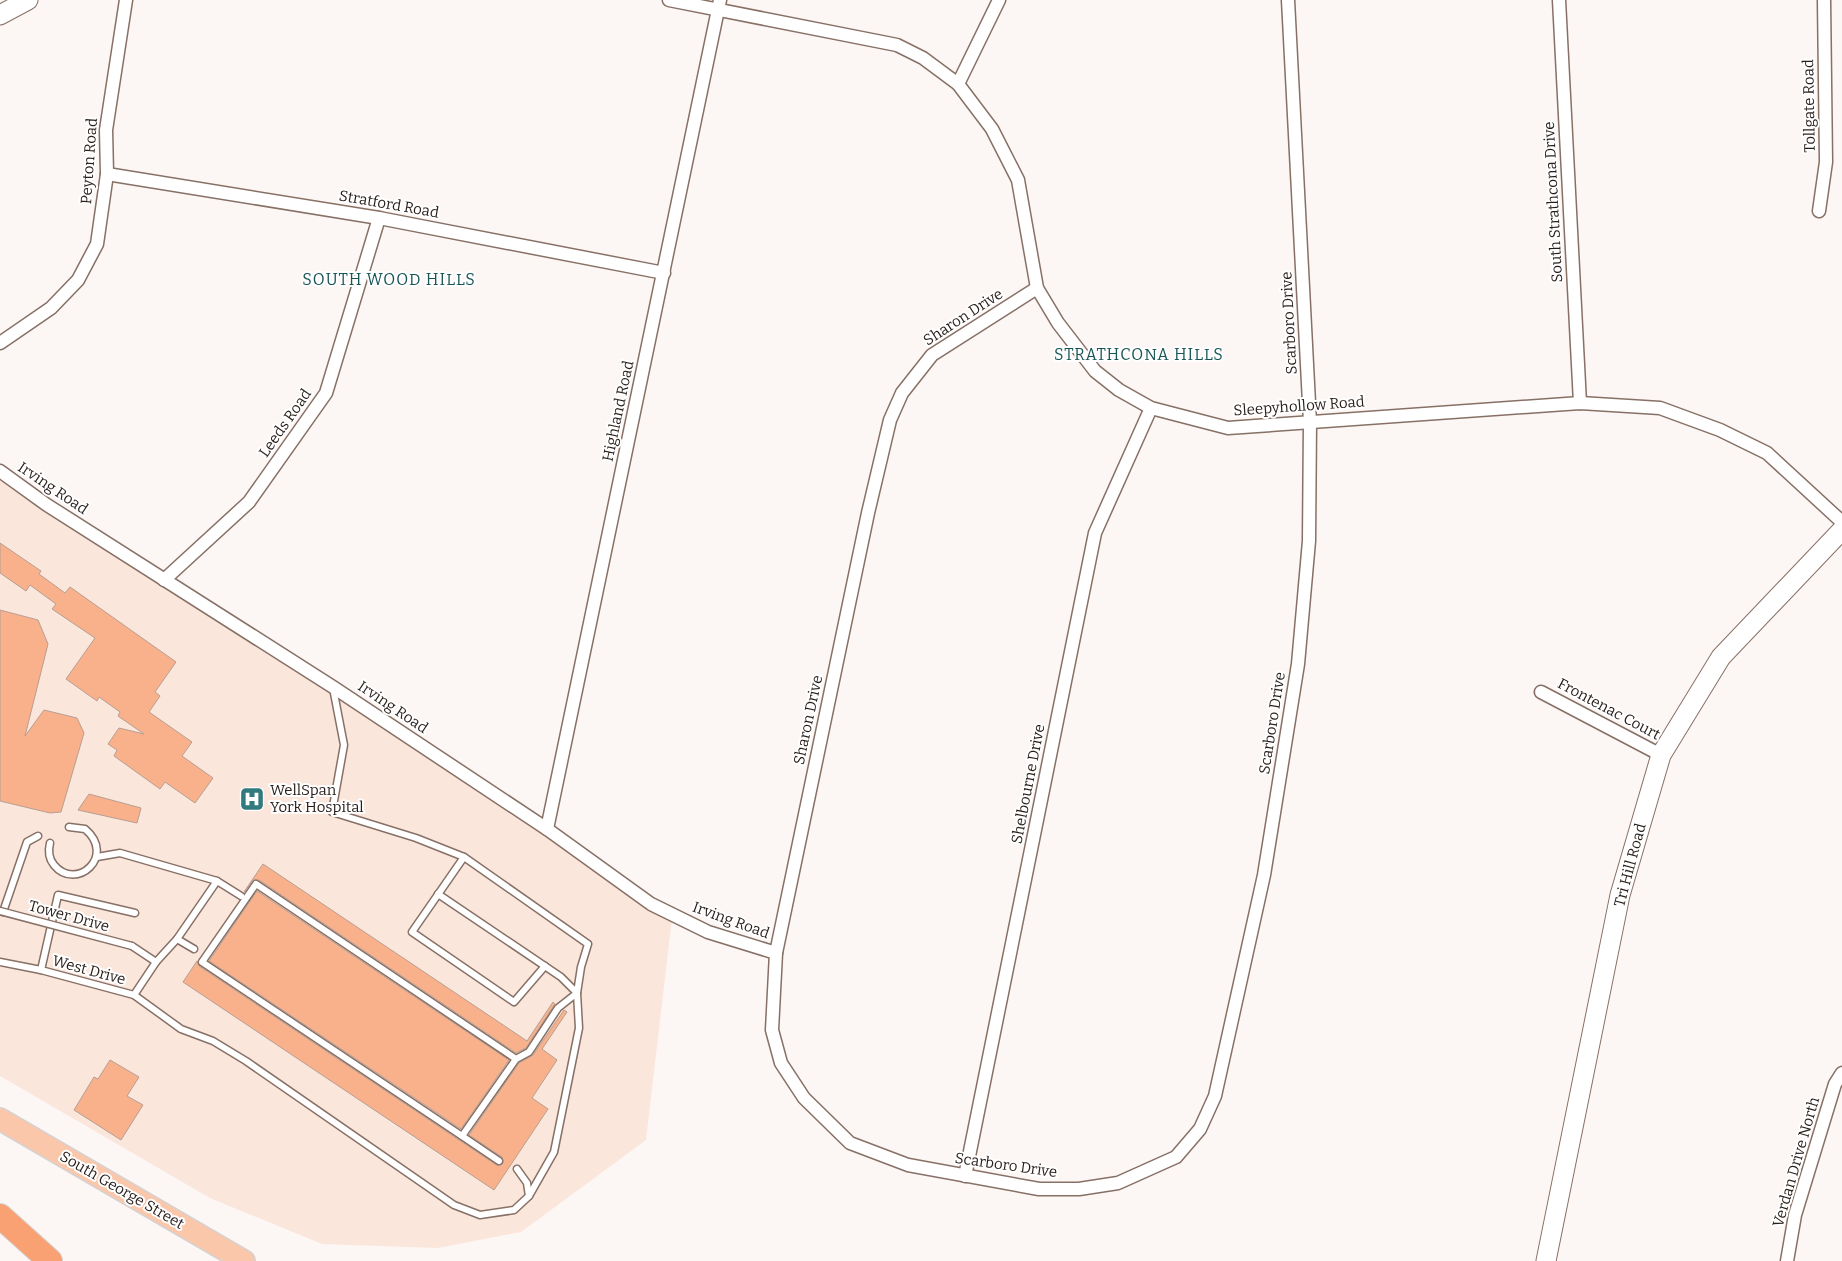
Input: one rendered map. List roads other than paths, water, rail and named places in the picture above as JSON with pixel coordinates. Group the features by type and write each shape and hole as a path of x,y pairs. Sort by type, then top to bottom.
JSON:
{"highway":[{"path":"0,1216 50,1261"}],"main road":[{"name":"South George Street","path":"0,1120 244,1261"}],"street":[{"path":"0,15 28,0"},
{"name":"Peyton Road","path":"0,342 51,308 78,280 97,244 106,174 106,130 126,0"},
{"name":"Sleepyhollow Road","path":"668,0 719,5 897,45 923,58 958,84 992,130 1018,180 1038,288 1058,323 1095,371 1119,390 1151,408 1228,428 1580,403 1660,408 1720,430 1767,453 1842,522"},
{"path":"958,84 999,0"},
{"name":"Scarboro Drive","path":"908,1165 1039,1189 1079,1190 1118,1183 1176,1157 1200,1129 1215,1096 1264,875 1298,664 1309,541 1310,422 1288,0"},
{"name":"South Strathcona Drive","path":"1559,0 1580,403"},
{"name":"Tollgate Road","path":"1819,211 1826,162 1824,0"},
{"name":"Highland Road","path":"547,829 719,5"},
{"name":"Stratford Road","path":"106,174 379,218 664,273"},
{"name":"Leeds Road","path":"164,580 250,502 326,393 379,218"},
{"name":"Sharon Drive","path":"908,1165 850,1143 804,1098 781,1063 772,1030 776,953 868,513 890,420 902,393 932,355 1038,288"},
{"name":"Shelbourne Drive","path":"965,1176 1096,533 1151,408"},
{"name":"Irving Road","path":"0,471 47,505 333,687 547,829 651,904 708,932 776,953"},
{"name":"Tri Hill Road","path":"1546,1261 1620,895 1661,755 1721,657 1842,530"},
{"name":"Frontenac Court","path":"1541,692 1661,755"},
{"name":"Verdan Drive North","path":"1787,1261 1795,1215 1835,1084 1842,1073"}],"lane":[{"path":"134,995 181,1029 213,1041 246,1061 454,1205 480,1215 514,1210 529,1196 554,1152 579,1028 577,993 581,967 588,944 464,857 416,838 332,812 344,745 333,687"},
{"path":"50,843 49,855 52,863 64,873 80,874 88,870 96,857 96,841 91,834 78,826 69,827"},
{"path":"1,911 27,842 38,836"},
{"path":"96,857 120,853 217,881 241,896"},
{"path":"464,857 412,932 514,1002 544,966"},
{"name":"West Drive","path":"0,962 41,970 134,995 156,962 177,939 217,881"},
{"path":"499,1161 202,962 256,884 516,1059"},
{"path":"438,894 561,977 577,993"},
{"path":"41,970 58,895 135,913"},
{"name":"Tower Drive","path":"1,911 132,946 156,962"},
{"path":"177,939 194,950"},
{"path":"462,1136 516,1059 529,1052 558,1008 577,993"},
{"path":"517,1169 527,1183 529,1196"}],"place":[{"name":"WellSpan York Hospital","path":"252,799"}],"district":[{"name":"SOUTH WOOD HILLS","path":"389,279"},
{"name":"STRATHCONA HILLS","path":"1139,354"}]}
